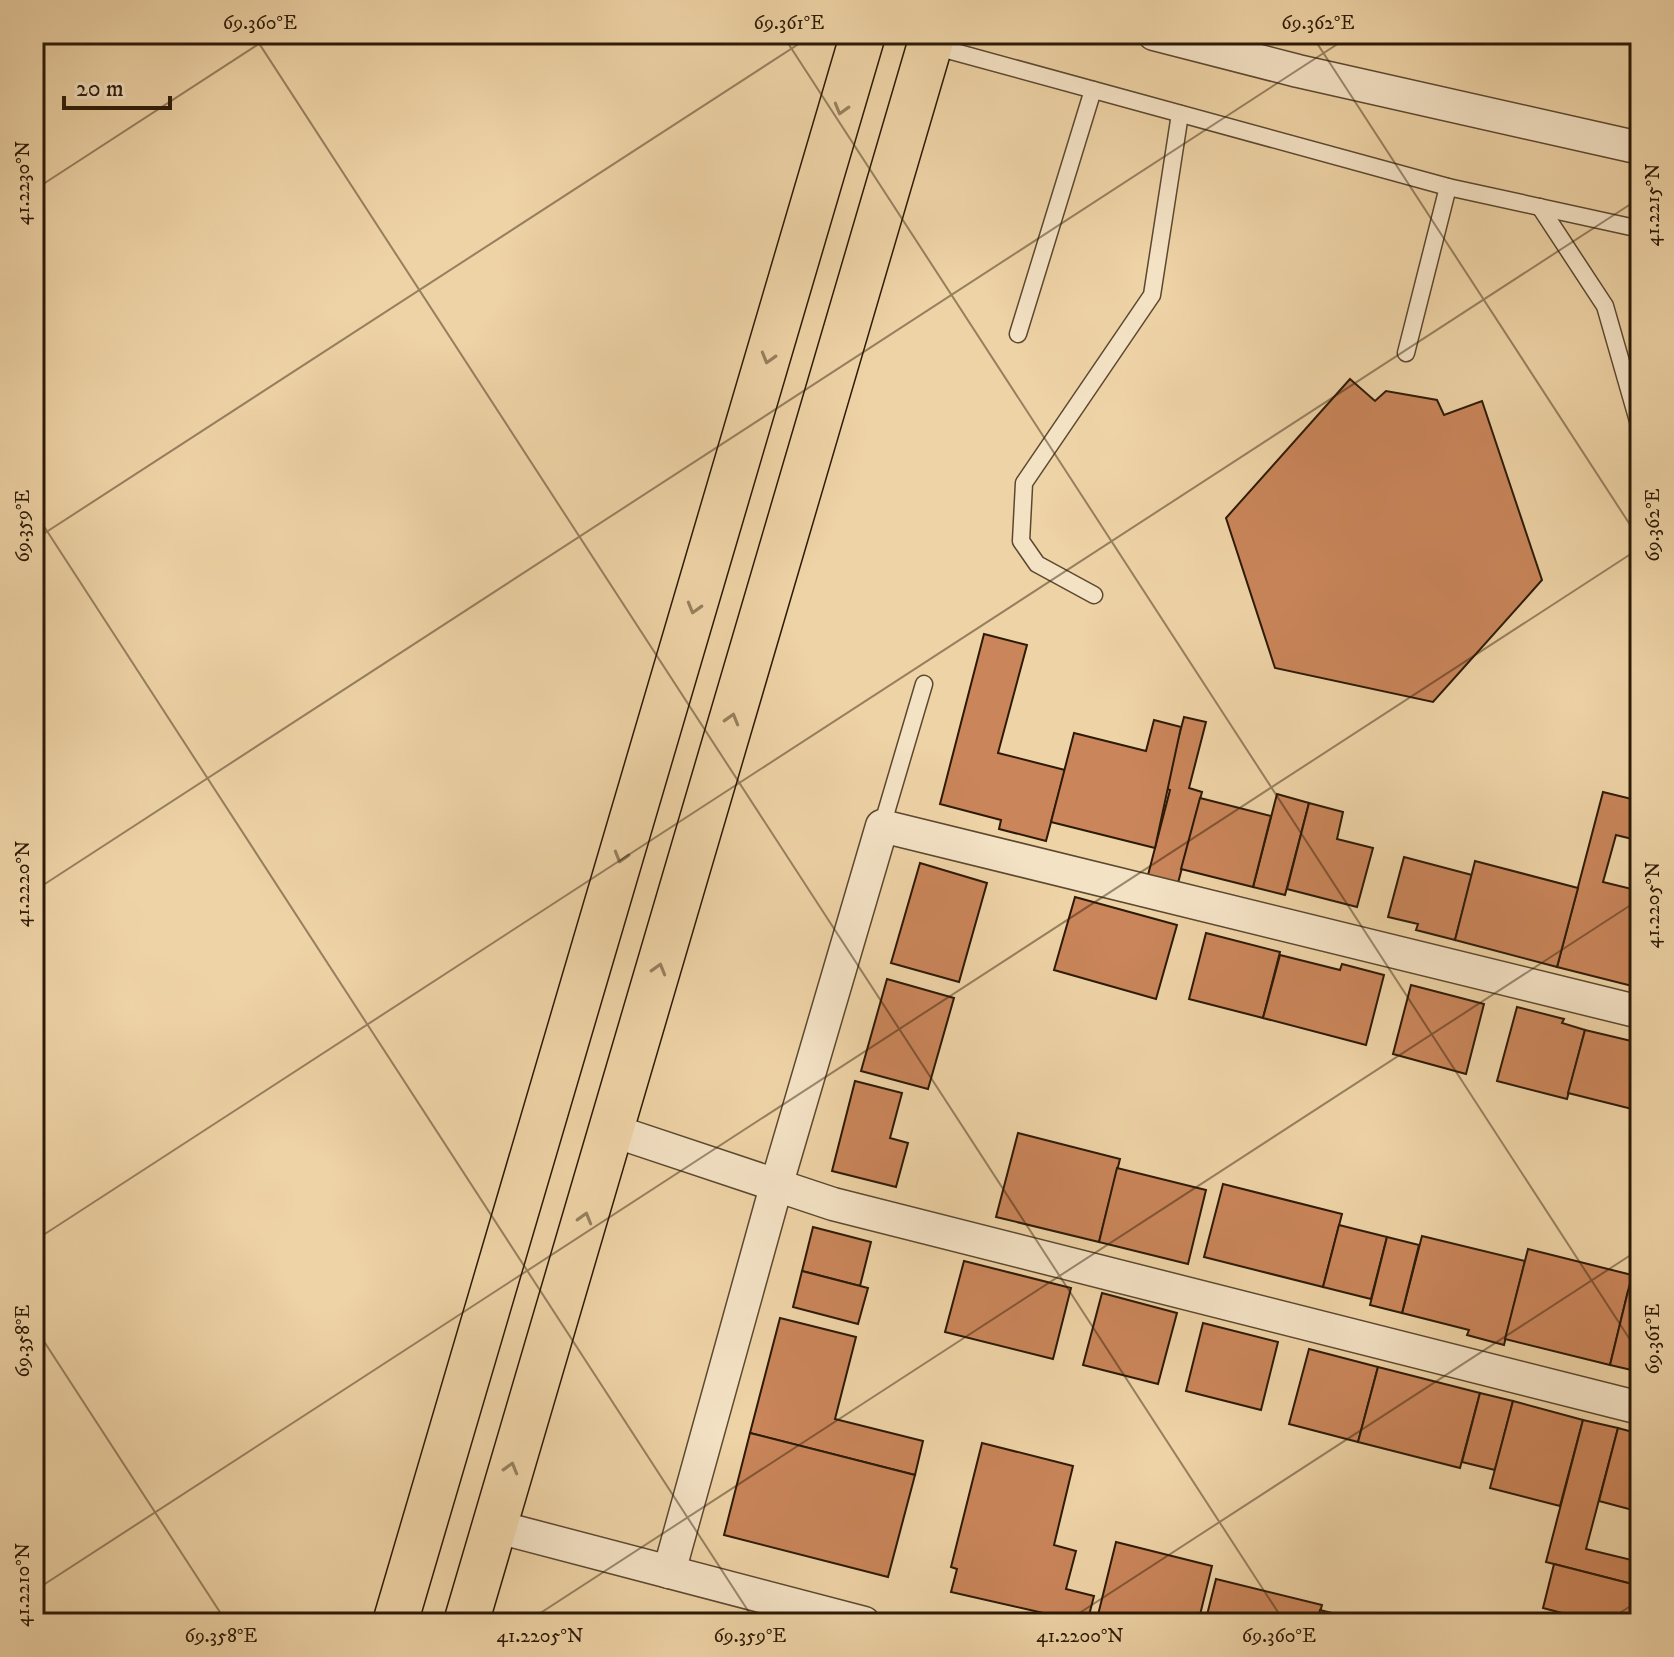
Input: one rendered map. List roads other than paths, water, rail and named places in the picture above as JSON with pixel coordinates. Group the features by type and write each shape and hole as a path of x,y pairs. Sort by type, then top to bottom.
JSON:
{"highway":[{"path":"395,1623 863,34"},
{"path":"466,1623 932,40"}],"street":[{"path":"1154,34 1298,71 1640,148"},
{"path":"669,1572 777,1183 882,826 1640,1012"},
{"path":"611,1130 833,1204 1640,1408"},
{"path":"494,1526 864,1623"}],"lane":[{"path":"932,40 1093,90 1448,187 1640,229"},
{"path":"1018,334 1093,90"},
{"path":"1094,595 1037,564 1021,541 1024,483 1152,295 1180,114"},
{"path":"1406,353 1448,187"},
{"path":"1540,207 1605,306 1640,428"},
{"path":"882,826 924,684"}]}
